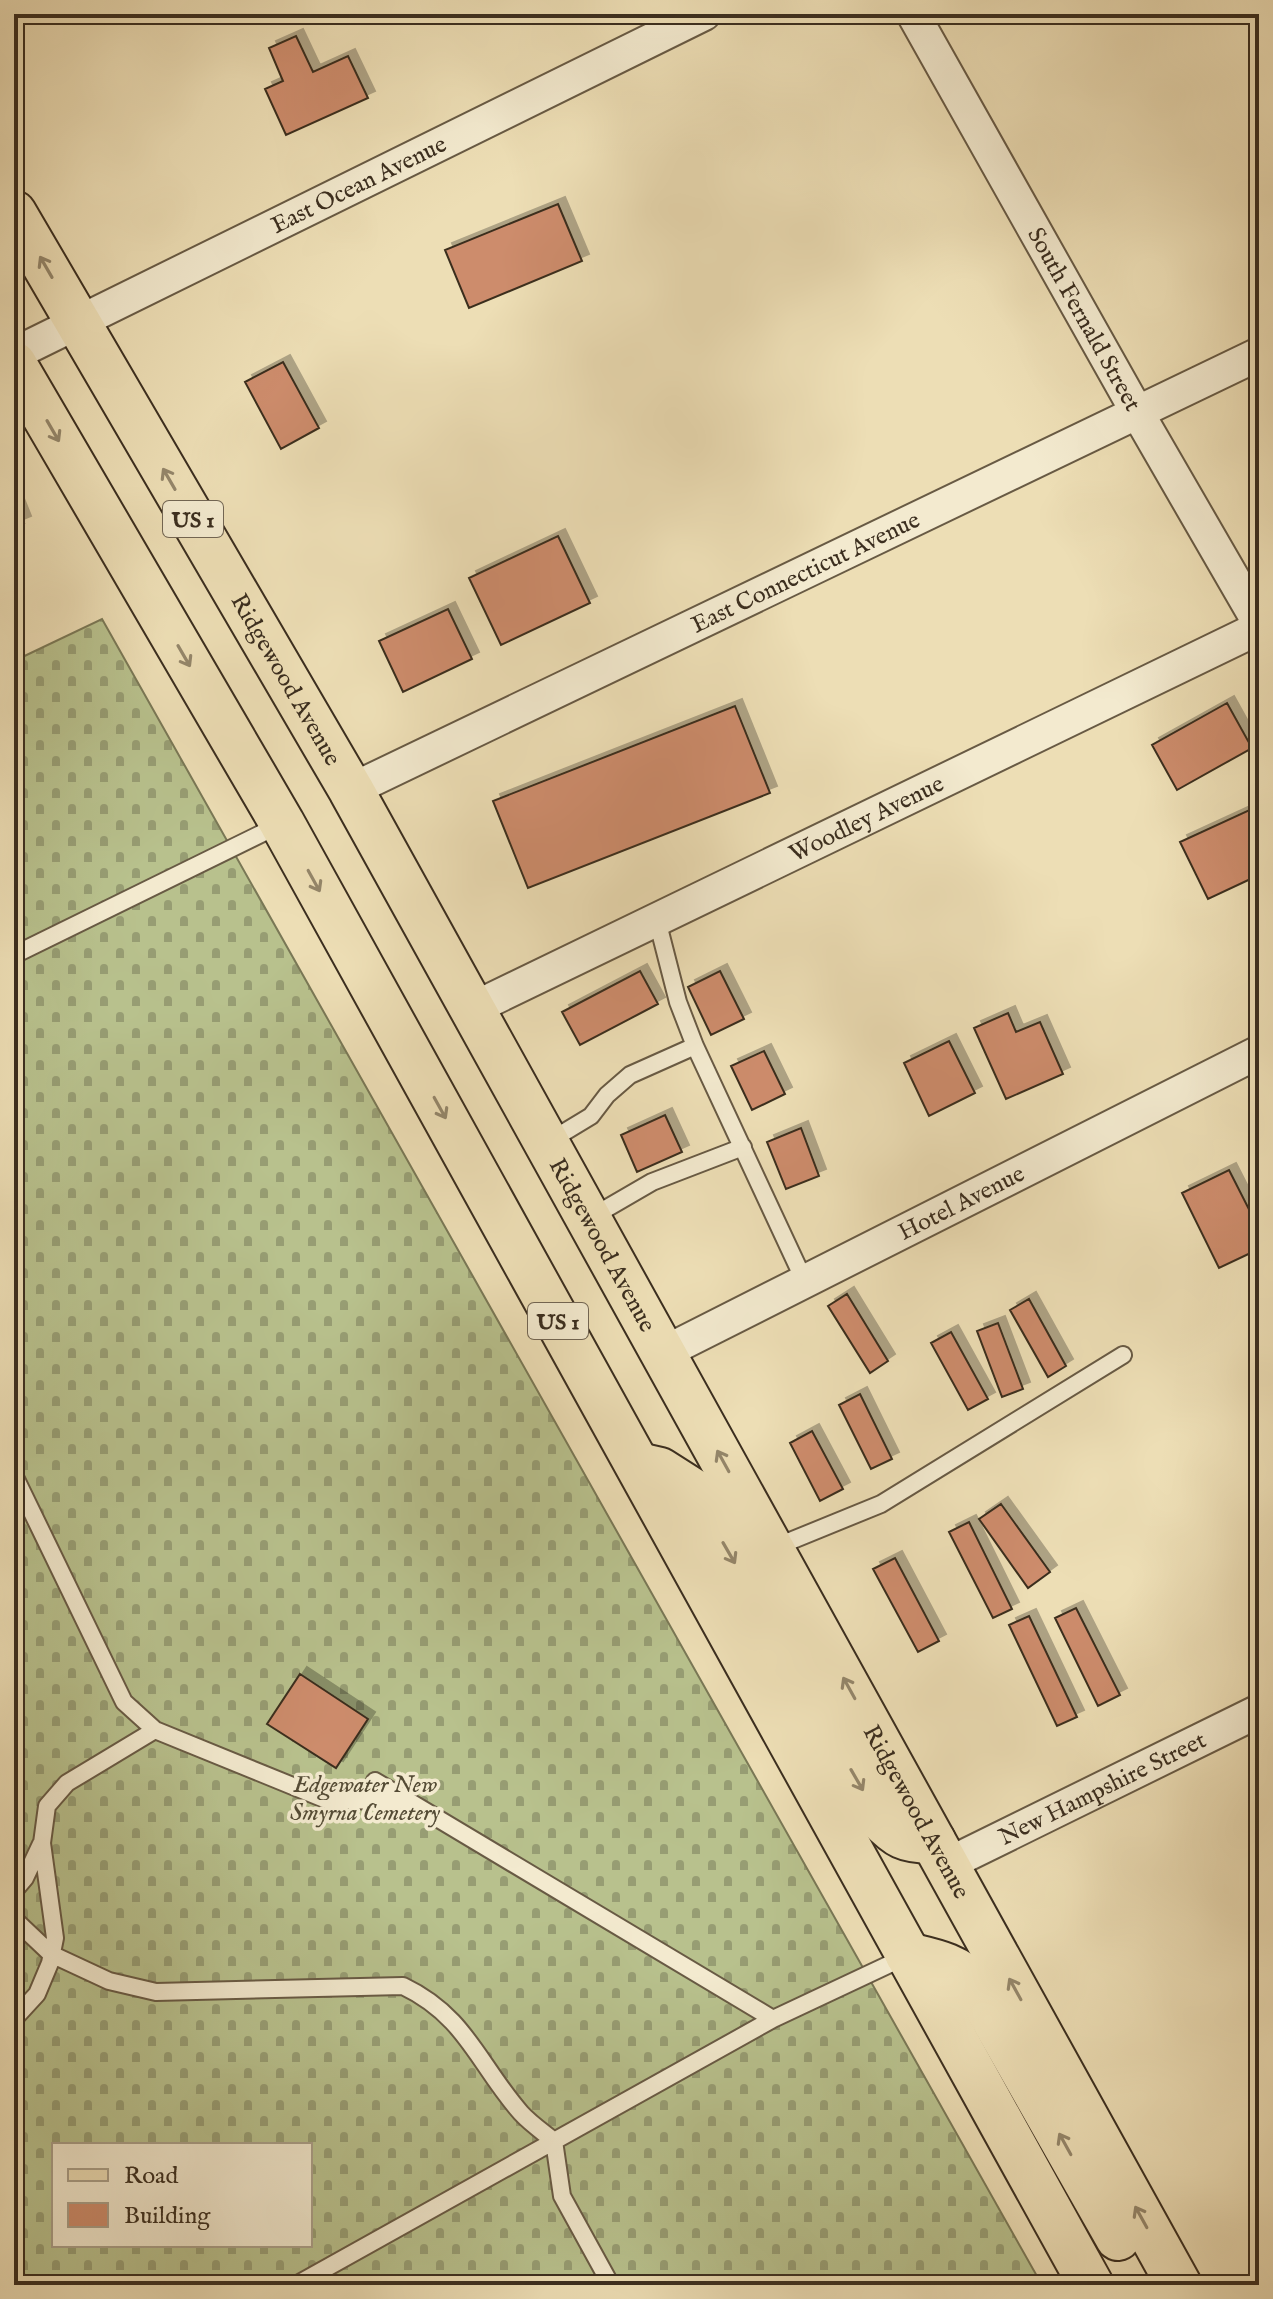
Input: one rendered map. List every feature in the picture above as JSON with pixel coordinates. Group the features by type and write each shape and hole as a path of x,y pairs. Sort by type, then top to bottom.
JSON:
{"main road":[{"name":"Ridgewood Avenue","path":"14,213 351,790 1179,2285"},
{"name":"US 1","path":"14,364 282,823 1091,2285"},
{"path":"638,1465 660,1470 693,1491 878,1816 894,1832 909,1841 940,1853"},
{"path":"908,1955 949,1965 965,1974 974,1985 1145,2285"}],"street":[{"name":"East Ocean Avenue","path":"14,354 704,14"},
{"name":"South Fernald Street","path":"913,14 1259,625"},
{"name":"East Connecticut Avenue","path":"351,790 1259,354"},
{"name":"Woodley Avenue","path":"472,1009 1259,625"},
{"name":"Hotel Avenue","path":"663,1353 1259,1052"},
{"name":"New Hampshire Street","path":"940,1853 1259,1711"}],"lane":[{"path":"14,955 282,823"},
{"path":"657,920 678,1002 695,1046 804,1280"},
{"path":"547,1143 591,1116 607,1095 630,1075 695,1046"},
{"path":"589,1219 652,1182 743,1147"},
{"path":"772,1549 881,1504 1123,1355"},
{"path":"14,1475 124,1702 155,1730 327,1800 408,1801"},
{"path":"14,2019 37,1994 55,1938 42,1843 47,1806 67,1783 155,1730"},
{"path":"375,1781 773,2019"},
{"path":"14,1891 25,1878 42,1843"},
{"path":"14,1919 51,1954 109,1981 156,1992 403,1986 428,1998 473,2043 522,2114 554,2141 562,2196 611,2285"},
{"path":"296,2285 773,2019 908,1955"},
{"path":"14,2274 20,2285"}],"green space":[{"name":"Edgewater New Smyrna Cemetery","path":"102,619 1042,2285 14,2285 14,661"}],"building":[{"path":"296,36 313,72 348,56 368,98 286,135 265,89 283,81 269,48"},
{"path":"558,204 582,261 469,308 445,250"},
{"path":"283,362 319,428 281,449 245,382"},
{"path":"14,498 24,523 14,527"},
{"path":"558,536 590,603 501,645 469,578"},
{"path":"448,609 472,659 403,692 379,641"},
{"path":"1227,703 1252,748 1177,790 1152,745"},
{"path":"735,706 770,793 528,888 493,801"},
{"path":"1256,807 1259,814 1259,875 1208,899 1180,842"},
{"path":"640,971 658,1004 580,1045 562,1012"},
{"path":"720,971 744,1019 711,1035 688,987"},
{"path":"1008,1013 1016,1032 1040,1022 1063,1074 1006,1099 974,1028"},
{"path":"949,1041 975,1093 929,1116 904,1063"},
{"path":"764,1051 785,1094 752,1110 731,1066"},
{"path":"665,1115 682,1152 637,1172 621,1135"},
{"path":"801,1128 819,1176 786,1189 767,1142"},
{"path":"1229,1170 1259,1229 1259,1249 1219,1268 1182,1193"},
{"path":"847,1294 888,1361 870,1373 828,1306"},
{"path":"1029,1299 1066,1366 1048,1377 1010,1310"},
{"path":"998,1323 1023,1389 1002,1397 977,1331"},
{"path":"951,1332 988,1399 968,1410 931,1343"},
{"path":"860,1394 892,1459 871,1469 839,1405"},
{"path":"812,1431 843,1489 820,1501 790,1443"},
{"path":"1001,1504 1050,1572 1028,1588 979,1519"},
{"path":"969,1522 1012,1609 993,1618 949,1532"},
{"path":"895,1558 939,1641 918,1652 873,1569"},
{"path":"1076,1608 1120,1695 1098,1706 1055,1618"},
{"path":"1029,1616 1077,1717 1057,1726 1009,1625"},
{"path":"300,1674 368,1719 336,1768 267,1724"}]}
